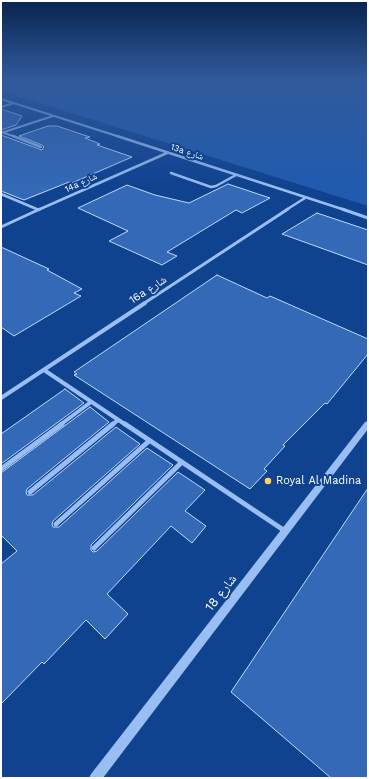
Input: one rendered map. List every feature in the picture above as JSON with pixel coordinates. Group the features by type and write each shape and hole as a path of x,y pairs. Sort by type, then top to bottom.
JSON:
{"street":[{"path":"2,133 53,116"},
{"name":"13a شارع","path":"55,116 368,218"},
{"path":"2,133 41,147"},
{"name":"14a شارع","path":"1,227 168,153"},
{"path":"171,173 211,187 216,186 236,175"},
{"path":"1,194 39,210"},
{"name":"16a شارع","path":"1,398 305,198"},
{"path":"1,223 5,225"},
{"path":"44,370 285,531"},
{"path":"1,469 91,402"},
{"path":"30,492 118,420"},
{"name":"شارع 18","path":"95,778 368,424"},
{"path":"56,524 150,441"},
{"path":"94,548 182,462"}],"shaded area":[{"path":"82,116 368,116 368,206"}],"building":[{"path":"1,116 22,116 16,125 1,130"},
{"path":"48,126 57,126 90,137 85,138 100,144 97,145 132,157 72,183 69,182 24,200 1,191 1,135 42,150 44,147 42,145 19,136"},
{"path":"228,184 270,198 242,213 236,210 167,252 177,256 162,265 109,241 128,231 78,208 127,185 155,195 189,203"},
{"path":"317,213 368,230 368,265 282,234"},
{"path":"1,247 49,269 47,270 82,289 74,293 81,296 14,336 1,327"},
{"path":"217,275 267,298 270,296 368,339 368,354 327,404 325,403 283,445 285,446 264,469 267,471 250,489 74,375 77,374 74,372"},
{"path":"65,389 84,403 1,464 1,434"},
{"path":"90,407 109,422 27,489 27,495 33,495 116,427 140,444 53,521 53,527 59,527 147,448 173,465 91,545 91,550 93,552 97,551 178,472 205,490 185,511 206,526 192,543 171,526 107,594 128,614 105,639 86,620 44,664 42,662 1,704 1,564 17,551 1,535 1,473"},
{"path":"368,488 368,778 331,778 231,692"}],"place":[{"name":"Royal Al Madina","path":"268,481"}]}
